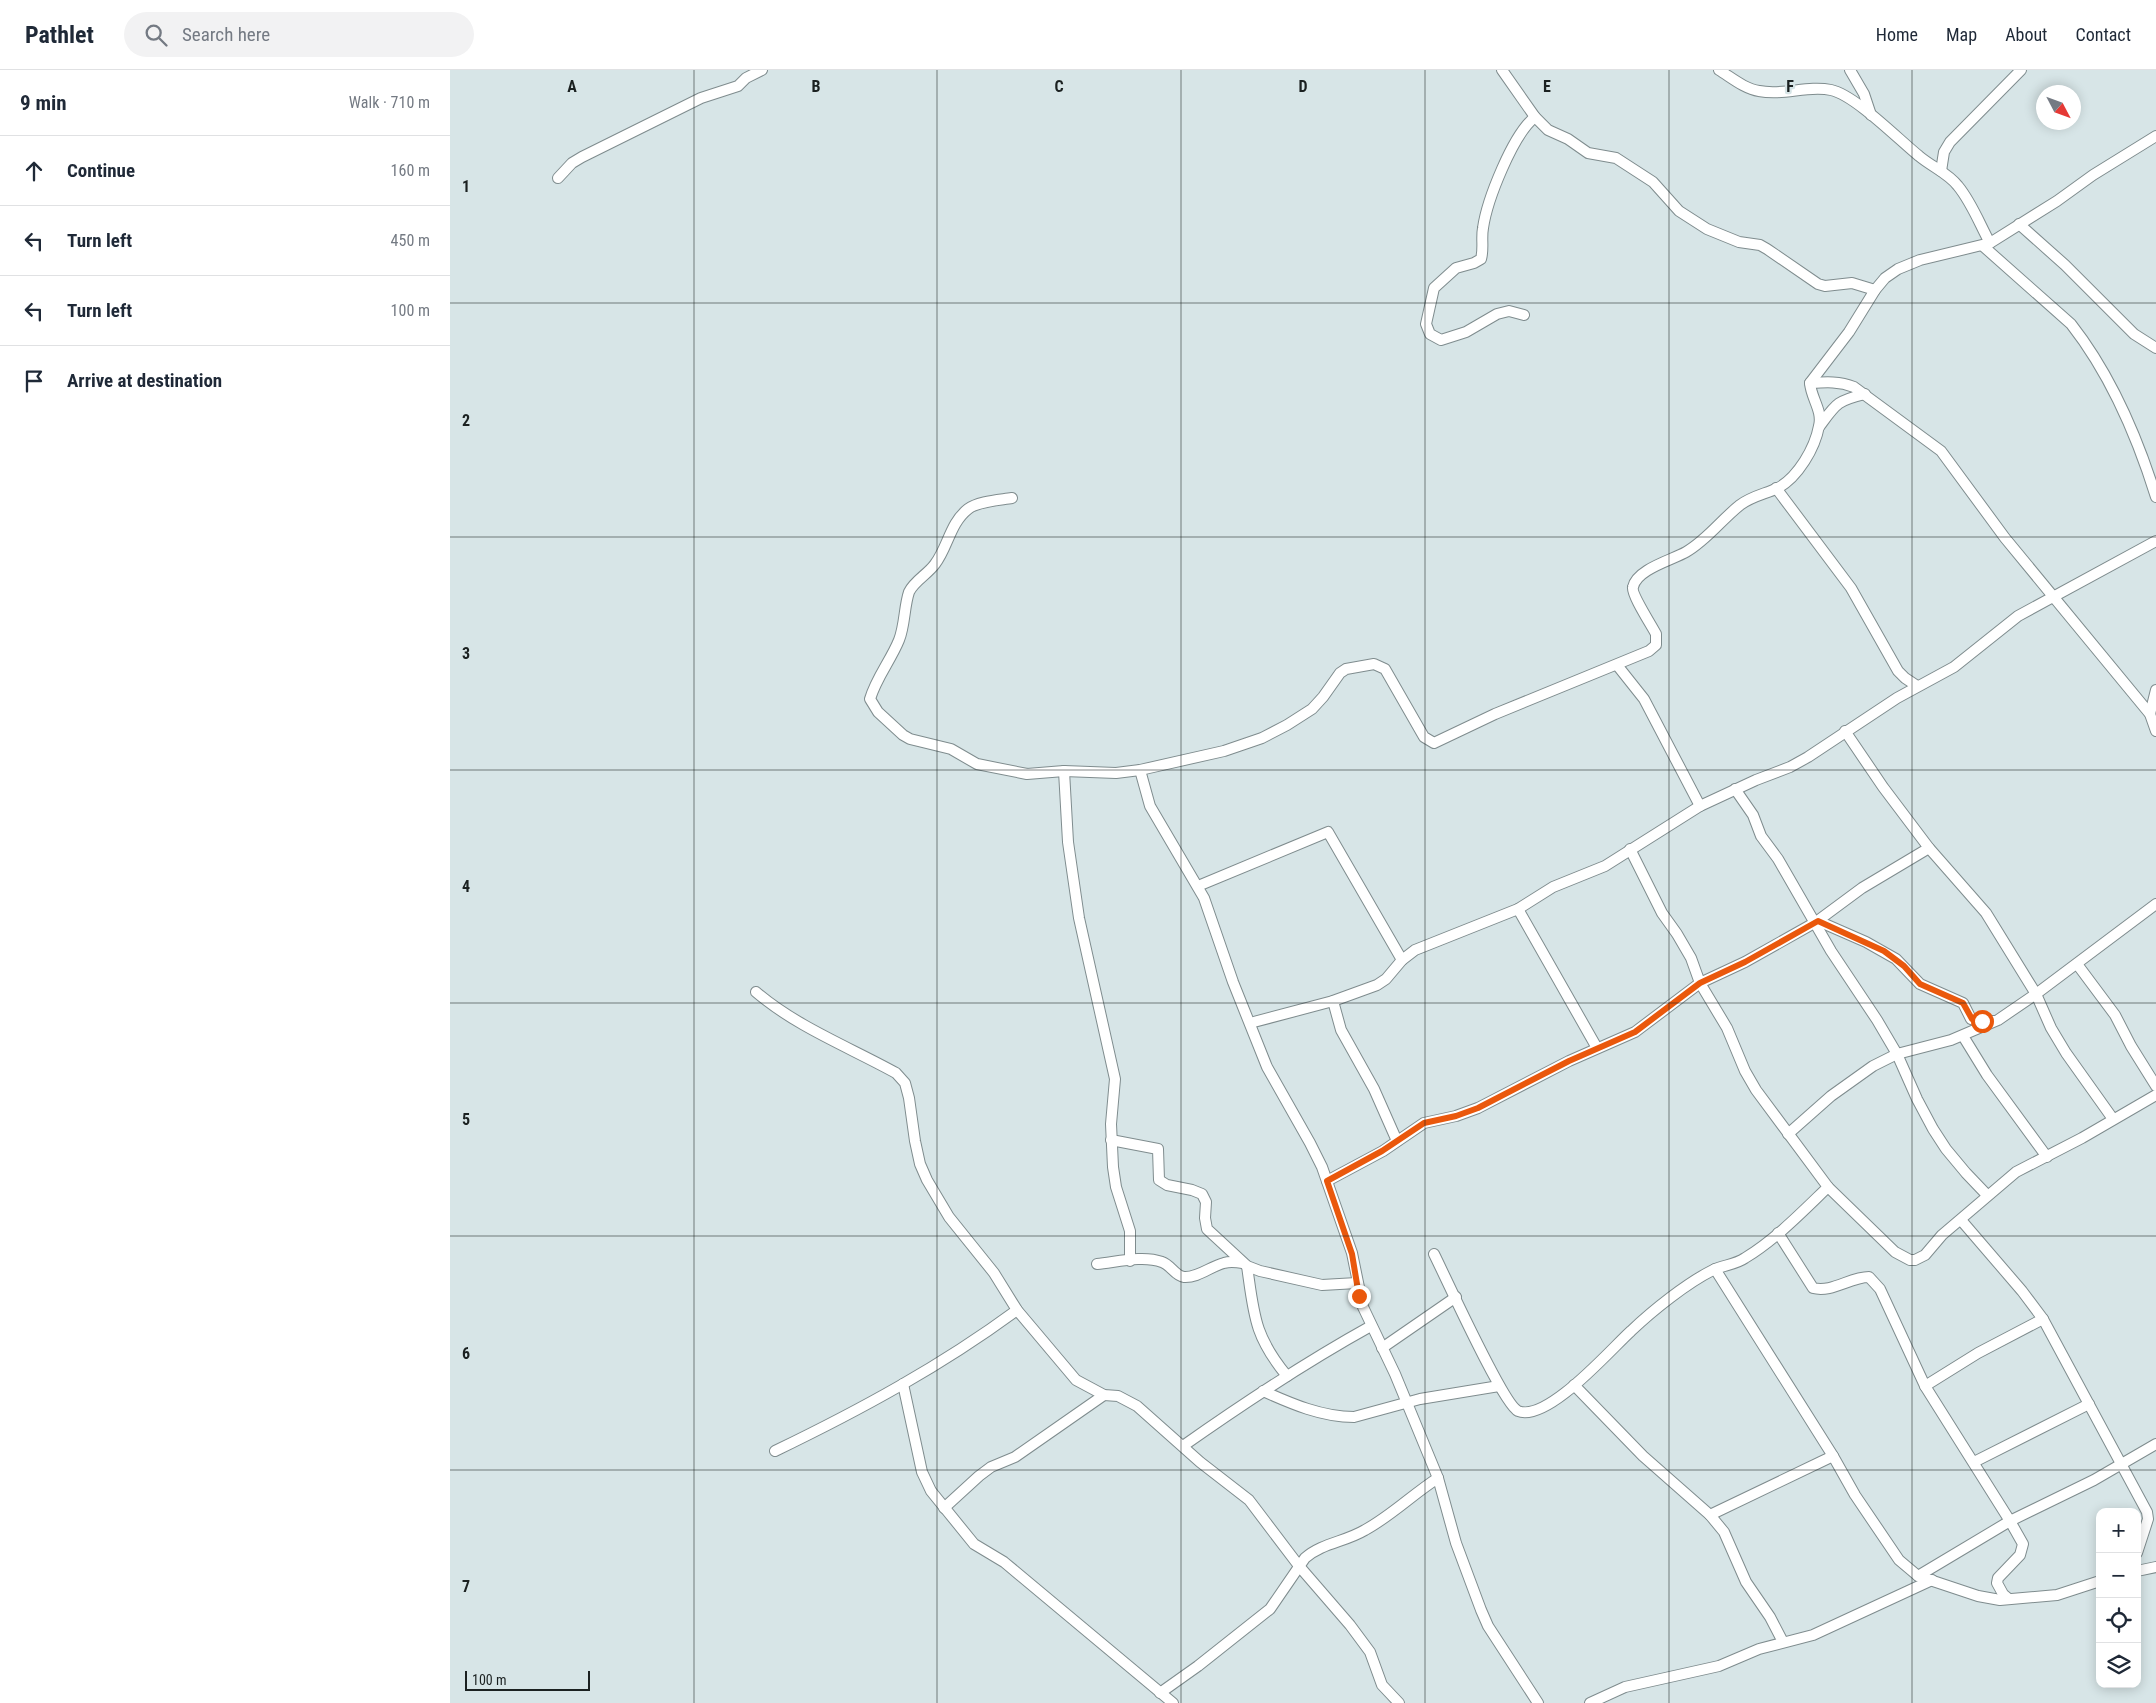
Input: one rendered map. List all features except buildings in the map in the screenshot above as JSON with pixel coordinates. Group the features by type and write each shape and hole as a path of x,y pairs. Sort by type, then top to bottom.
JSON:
{"street":[{"path":"558,178 572,163 701,98 738,86 746,78 762,70"},
{"path":"1502,70 1535,117 1548,130 1568,139 1588,153 1616,158 1648,178 1679,211 1707,229 1739,242 1760,245 1818,284 1825,286 1852,283 1875,290"},
{"path":"1719,70 1749,88 1760,92 1787,92 1817,88 1840,92 1884,125 1919,156 1941,171 1959,187 1987,245 2071,324 2104,371 2138,444 2156,497"},
{"path":"1850,70 1864,94 1871,116"},
{"path":"1941,171 1944,152 1950,142 2021,70"},
{"path":"1524,315 1509,311 1497,314 1466,332 1441,340 1433,337 1426,324 1434,288 1456,268 1474,264 1482,259 1483,225 1496,188 1516,141 1524,128 1535,117"},
{"path":"1819,427 1819,411 1813,397 1810,382 1849,332 1875,290 1885,278 1898,269 1920,260 1987,245 2156,136"},
{"path":"2019,224 2065,265 2134,334 2156,348"},
{"path":"1810,382 1844,383 1864,394 1941,451 2005,538 2150,714 2156,731"},
{"path":"1012,498 970,507 954,527 935,565 912,586 909,592 905,620 898,642 870,699 878,712 903,735 910,739 951,749 977,764 1027,774 1064,771 1116,772 1140,770 1224,751 1262,738 1312,709 1323,698 1340,673 1353,667 1374,664 1381,666 1424,737 1434,743 1495,714 1654,649 1657,640 1656,634 1632,588 1640,577 1651,568 1694,547 1750,498 1784,484 1803,463 1819,427 1837,403 1843,399 1864,394"},
{"path":"1776,488 1851,588 1898,671 1917,686"},
{"path":"1250,1022 1333,1000 1382,982 1402,960 1429,943 1518,910 1553,887 1605,866 1630,848 1700,806 1735,789 1790,767 1917,686 1954,667 2018,616 2054,598 2156,540"},
{"path":"1617,665 1644,700 1700,806"},
{"path":"2150,714 2156,690"},
{"path":"1846,731 1883,787 1929,848 1986,914 2036,994 2066,1053 2113,1119"},
{"path":"1140,770 1150,806 1198,886 1267,1067 1310,1143 1327,1181 1352,1254 1363,1307 1395,1374 1438,1478 1456,1543 1481,1610 1488,1626 1538,1703"},
{"path":"1064,771 1068,842 1077,910 1115,1079 1111,1140 1116,1187 1130,1231 1130,1261"},
{"path":"1735,789 1753,815 1761,836 1778,859 1817,922 1831,951 1877,1020 1897,1054 1917,1099 1946,1149 1988,1195"},
{"path":"1198,886 1328,832 1402,960"},
{"path":"1630,848 1662,913 1691,958 1700,983 1727,1028 1745,1071 1756,1090 1828,1187 1895,1252 1910,1260 1915,1260 1928,1252 1942,1235 2016,1172 2156,1094"},
{"path":"1327,1181 1398,1141 1424,1123 1456,1116 1478,1108 1597,1048 1635,1032 1700,983 1745,962 1817,922 1862,888 1929,848"},
{"path":"1788,1134 1852,1080 1873,1066 1897,1054 1964,1036 1998,1020 2077,964 2156,904"},
{"path":"1518,910 1597,1048"},
{"path":"1817,922 1884,951 1904,966 1920,984 1963,1003 1972,1019 1982,1021 1998,1020"},
{"path":"2077,964 2116,1015 2131,1046 2156,1086"},
{"path":"756,992 775,1008 795,1021 896,1073 905,1083 909,1098 914,1141 920,1164 927,1180 949,1217 994,1273 1017,1310 1076,1380 1104,1395 1118,1396 1137,1406 1249,1500 1299,1566 1350,1625 1370,1652 1382,1685 1399,1703"},
{"path":"1333,1000 1344,1037 1374,1089 1398,1141"},
{"path":"1964,1036 1988,1075 2047,1156"},
{"path":"1111,1140 1158,1149 1159,1180 1167,1185 1202,1194 1206,1202 1204,1218 1207,1228 1245,1264 1260,1271 1322,1285 1357,1283"},
{"path":"1434,1254 1499,1386 1512,1407 1518,1411 1529,1413 1542,1410 1574,1385 1636,1326 1687,1286 1715,1269 1738,1263 1778,1233 1828,1187"},
{"path":"1961,1220 2043,1319 2148,1516 2141,1540"},
{"path":"1778,1233 1813,1288 1820,1290 1860,1277 1869,1277 1875,1282 1895,1319 1925,1386 2010,1520 2023,1544 2023,1549 1998,1578 1997,1583 2003,1594 2009,1599"},
{"path":"1096,1264 1148,1259 1164,1262 1183,1277 1226,1262 1245,1264"},
{"path":"1245,1264 1257,1327 1271,1355 1287,1376"},
{"path":"1715,1269 1833,1456 1855,1495 1892,1551 1907,1568 1918,1576 1978,1596 2009,1599 2057,1595 2096,1582"},
{"path":"1382,1348 1456,1297"},
{"path":"775,1451 850,1415 954,1354 1017,1310"},
{"path":"1925,1386 1978,1353 2043,1319"},
{"path":"1183,1446 1263,1391 1371,1326"},
{"path":"903,1384 922,1472 931,1491 944,1508 978,1548 1004,1562 1173,1703"},
{"path":"1574,1385 1642,1456 1710,1515 1724,1532 1746,1582 1770,1617 1783,1642"},
{"path":"1263,1391 1304,1408 1342,1417 1364,1415 1405,1402 1499,1386"},
{"path":"944,1508 979,1476 992,1467 1014,1457 1104,1395"},
{"path":"1974,1462 2089,1404"},
{"path":"1918,1576 2010,1520 2122,1465 2156,1444"},
{"path":"1710,1515 1833,1456"},
{"path":"1160,1693 1198,1666 1270,1609 1305,1558 1316,1549 1352,1537 1371,1527 1438,1478"},
{"path":"2141,1570 2156,1568"},
{"path":"1590,1703 1626,1687 1720,1666 1759,1649 1812,1635 1834,1627 1932,1580"}],"route":[{"path":"1359,1296 1352,1254 1327,1181 1382,1151 1424,1123 1456,1116 1478,1108 1569,1061 1635,1032 1700,983 1745,962 1818,921 1884,951 1904,966 1920,984 1963,1003 1972,1019 1982,1021"}]}
